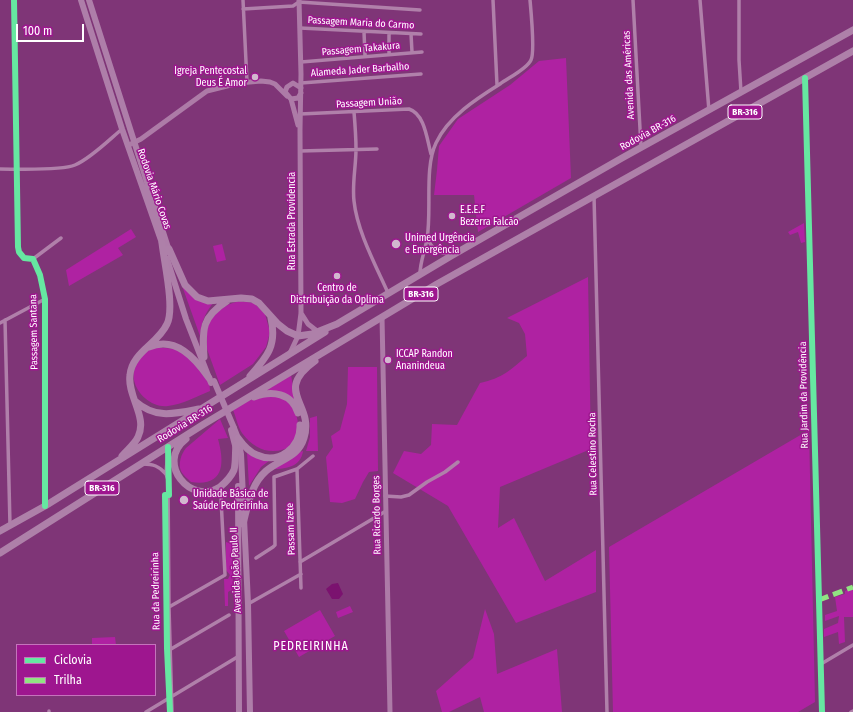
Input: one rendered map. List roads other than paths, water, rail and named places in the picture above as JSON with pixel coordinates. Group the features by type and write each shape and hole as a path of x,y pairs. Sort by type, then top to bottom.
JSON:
{"highway":[{"name":"Rodovia BR-316","path":"454,254 853,30"},
{"name":"BR-316","path":"382,317 459,271 853,51"},
{"path":"118,461 134,443 140,430 140,418 130,384 130,374 133,364 145,348 159,336 168,323 170,311 169,297 162,243"},
{"path":"169,249 185,285 191,293 200,299 208,301 241,298 252,299 259,304 278,324 287,331 298,336 307,335 337,324"},
{"name":"BR-316","path":"337,324 454,254"},
{"path":"204,357 203,334 205,324 213,311 228,300"},
{"path":"244,383 266,358 271,349 274,334 270,316"},
{"name":"Rodovia BR-316","path":"0,553 236,404 382,317"},
{"name":"Rodovia BR-316","path":"0,531 45,506 337,324"},
{"path":"243,524 251,494 262,476 273,466 294,454 304,438 305,419 296,390 298,376 308,366 343,344 346,338"},
{"path":"145,348 162,344 178,347 185,351 198,363 211,381"},
{"path":"204,424 181,443 176,451 174,462 174,467 179,477 186,484 201,491 214,490 227,481 235,465 237,442 258,456 275,458 286,454 296,444 300,436 300,416 294,403 288,398 280,394 261,394 236,404"},
{"path":"134,399 145,408 166,414 203,408"}],"main road":[{"name":"Rodovia Mário Covas","path":"81,0 122,129 162,243 186,318 211,381"},
{"name":"Rodovia Mário Covas","path":"89,0 169,249 189,318 204,357 211,381"},
{"name":"Rua Estrada Providencia","path":"290,354 298,336 301,312 301,62 299,1"},
{"path":"289,97 285,92 287,87 301,74"},
{"path":"128,145 135,142 207,91 247,82 261,81 270,82 278,86 289,97 298,98 301,88 293,83"},
{"name":"Rua Estrada Providencia","path":"289,97 300,130"},
{"path":"301,312 308,324 317,331"},
{"name":"Rua Ricardo Borges","path":"382,317 390,712"},
{"name":"Avenida João Paulo II","path":"211,381 241,454 243,524 248,604 250,712"},
{"name":"Avenida João Paulo II","path":"237,442 240,655 239,712"}],"street":[{"path":"14,0 19,252 24,258 33,259 61,238"},
{"path":"243,0 247,82"},
{"path":"493,0 497,85"},
{"path":"420,274 420,265 427,238 431,155 436,142 442,132 458,114 497,85 525,68 531,60 530,0"},
{"name":"Avenida das Américas","path":"633,0 641,148"},
{"path":"700,0 709,110"},
{"path":"740,0 739,60 741,92"},
{"path":"243,9 293,6 299,1 420,10"},
{"name":"Passagem Maria do Carmo","path":"300,28 421,34"},
{"path":"364,32 365,56"},
{"path":"389,33 390,54"},
{"path":"411,34 412,52"},
{"name":"Passagem Takakura","path":"301,62 422,52"},
{"name":"Alameda Jader Barbalho","path":"301,88 421,74"},
{"name":"Rua Jardim da Providência","path":"805,78 822,712"},
{"name":"Passagem União","path":"300,114 398,109 413,110 421,120 431,155"},
{"path":"354,112 356,149 353,189 354,205 368,248 388,293"},
{"path":"0,169 63,168 74,166 122,129"},
{"path":"300,151 377,149"},
{"name":"Rua Celestino Rocha","path":"594,196 607,712"},
{"path":"427,238 430,244 439,252 443,254 454,254"},
{"name":"Passagem Santana","path":"33,259 40,275 45,299 45,506"},
{"path":"0,323 45,299"},
{"path":"5,320 10,525"},
{"name":"Rua da Pedreirinha","path":"168,447 166,474 168,480 172,712"},
{"path":"256,558 275,545 273,478 297,469 313,456"},
{"path":"385,496 401,497 409,495 458,462"},
{"path":"142,464 153,464 159,467 166,474"},
{"name":"Passam Izete","path":"297,469 301,588"},
{"path":"169,607 225,575 221,499"},
{"path":"300,562 386,511"},
{"path":"248,604 301,574"},
{"path":"171,649 229,615"},
{"path":"820,664 853,645"},
{"path":"146,712 240,655"}],"place":[{"name":"Igreja Pentecostal Deus É Amor","path":"255,77"},
{"name":"E.E.E.F Bezerra Falcão","path":"452,216"},
{"name":"Unimed Urgência e Emergência","path":"396,244"},
{"name":"Centro de Distribuição da Oplima","path":"337,276"},
{"name":"ICCAP Randon Ananindeua","path":"388,360"},
{"name":"Unidade Básica de Saúde Pedreirinha","path":"184,500"}],"district":[{"name":"PEDREIRINHA","path":"311,647"}]}
